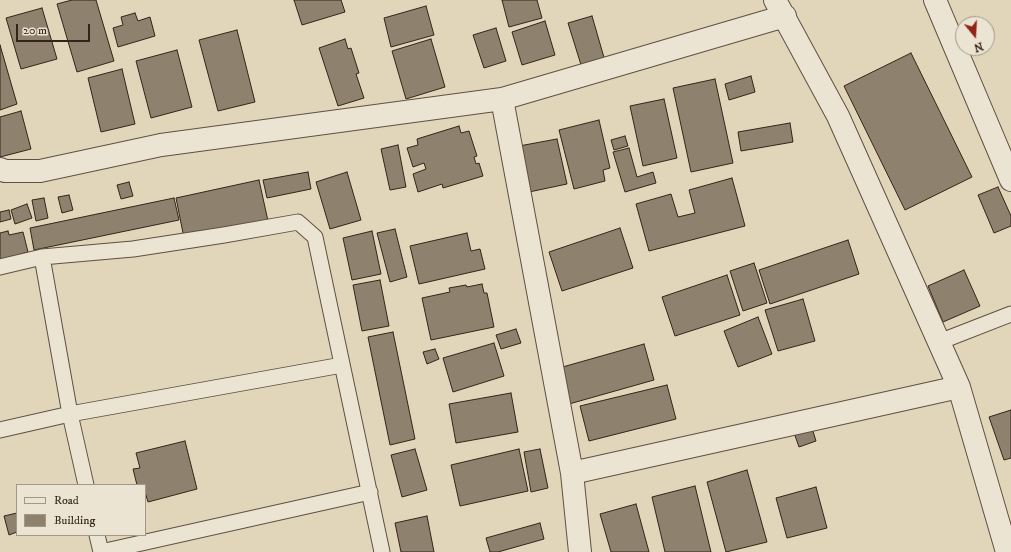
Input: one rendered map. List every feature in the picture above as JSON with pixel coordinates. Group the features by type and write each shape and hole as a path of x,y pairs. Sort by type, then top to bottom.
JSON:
{"street":[{"path":"935,0 1011,180"},
{"path":"0,169 5,171 40,171 161,145 502,99 780,8 838,116 959,387 1007,552"},
{"path":"502,99 572,473 580,552"},
{"path":"572,473 959,387"}],"lane":[{"path":"0,267 42,257 134,249 298,222 315,237 382,552"},
{"path":"42,257 70,414 86,484"},
{"path":"939,342 1011,314"},
{"path":"0,430 70,414 342,365"},
{"path":"97,536 101,552 370,492"}],"building":[{"path":"72,0 96,0 114,61 77,72 57,4"},
{"path":"294,0 341,0 345,12 302,25"},
{"path":"502,0 537,0 542,18 509,27"},
{"path":"426,6 434,35 391,47 384,18"},
{"path":"42,8 57,59 21,69 6,18"},
{"path":"135,13 138,21 150,17 155,36 118,47 113,28 123,25 121,17"},
{"path":"592,16 605,61 582,68 568,23"},
{"path":"545,21 555,55 522,65 512,32"},
{"path":"496,28 506,61 484,68 473,35"},
{"path":"237,30 255,102 218,111 199,40"},
{"path":"345,39 348,49 351,48 359,73 356,74 364,98 338,106 319,48"},
{"path":"431,39 445,87 406,99 392,51"},
{"path":"0,45 17,104 0,110"},
{"path":"177,50 192,107 151,118 136,61"},
{"path":"911,53 972,177 905,210 844,86"},
{"path":"122,69 135,124 101,132 88,78"},
{"path":"751,76 755,92 729,100 725,84"},
{"path":"715,79 733,163 691,172 673,88"},
{"path":"664,99 677,158 643,166 630,106"},
{"path":"21,111 31,149 0,157 0,117"},
{"path":"599,120 610,168 603,170 605,181 574,189 559,130"},
{"path":"790,123 793,142 741,151 738,132"},
{"path":"459,126 461,133 469,131 477,156 474,157 476,164 479,163 483,176 443,188 442,184 418,192 413,174 426,169 424,163 413,167 407,148 418,145 417,139"},
{"path":"625,136 628,146 614,150 611,140"},
{"path":"557,139 567,184 529,192 519,146"},
{"path":"398,145 406,187 390,190 381,149"},
{"path":"629,148 637,177 653,172 656,183 625,192 613,152"},
{"path":"308,172 311,189 267,198 263,180"},
{"path":"347,172 361,220 330,229 316,182"},
{"path":"732,178 745,226 649,251 636,204 671,194 678,217 695,213 689,190"},
{"path":"259,180 268,221 184,238 176,198"},
{"path":"129,182 133,196 121,199 117,185"},
{"path":"998,187 1011,216 1011,226 994,233 978,195"},
{"path":"69,195 73,210 62,213 58,197"},
{"path":"44,198 48,218 36,221 32,200"},
{"path":"174,198 179,220 34,250 30,228"},
{"path":"27,204 32,218 15,224 11,210"},
{"path":"9,210 11,219 0,222 0,212"},
{"path":"620,228 633,268 562,291 549,252"},
{"path":"395,229 407,277 390,282 377,233"},
{"path":"8,231 9,235 23,232 28,252 0,260 0,233"},
{"path":"372,231 381,274 352,280 343,238"},
{"path":"467,233 471,251 480,249 485,269 419,284 410,246"},
{"path":"848,240 859,274 770,304 759,270"},
{"path":"754,263 767,303 743,311 730,271"},
{"path":"964,270 980,306 943,322 928,286"},
{"path":"727,275 740,315 675,336 662,297"},
{"path":"380,280 389,326 362,331 353,285"},
{"path":"482,284 484,293 487,293 494,327 431,340 422,298 450,292 449,288"},
{"path":"803,299 815,341 778,351 765,310"},
{"path":"758,317 772,354 738,367 724,331"},
{"path":"516,329 521,343 501,349 496,335"},
{"path":"393,332 415,439 390,445 368,337"},
{"path":"494,343 504,376 453,392 443,358"},
{"path":"644,344 654,380 569,404 559,368"},
{"path":"435,349 439,359 427,364 423,352"},
{"path":"667,385 676,419 589,441 580,406"},
{"path":"511,393 518,432 456,443 449,404"},
{"path":"1011,410 1011,458 1004,460 989,417"},
{"path":"811,425 816,441 799,447 793,430"},
{"path":"185,441 197,489 148,502 146,495 146,484 137,484 133,469 140,468 136,453"},
{"path":"415,449 427,490 402,497 391,455"},
{"path":"519,449 528,491 460,506 451,465"},
{"path":"540,449 548,488 531,492 524,452"},
{"path":"747,470 767,542 726,552 707,482"},
{"path":"695,486 711,552 665,552 652,497"},
{"path":"816,487 827,528 787,538 776,498"},
{"path":"636,504 649,552 611,552 600,514"},
{"path":"16,513 16,532 9,535 4,516"},
{"path":"427,516 434,552 401,552 395,523"},
{"path":"540,523 544,539 498,552 490,552 486,538"}]}
